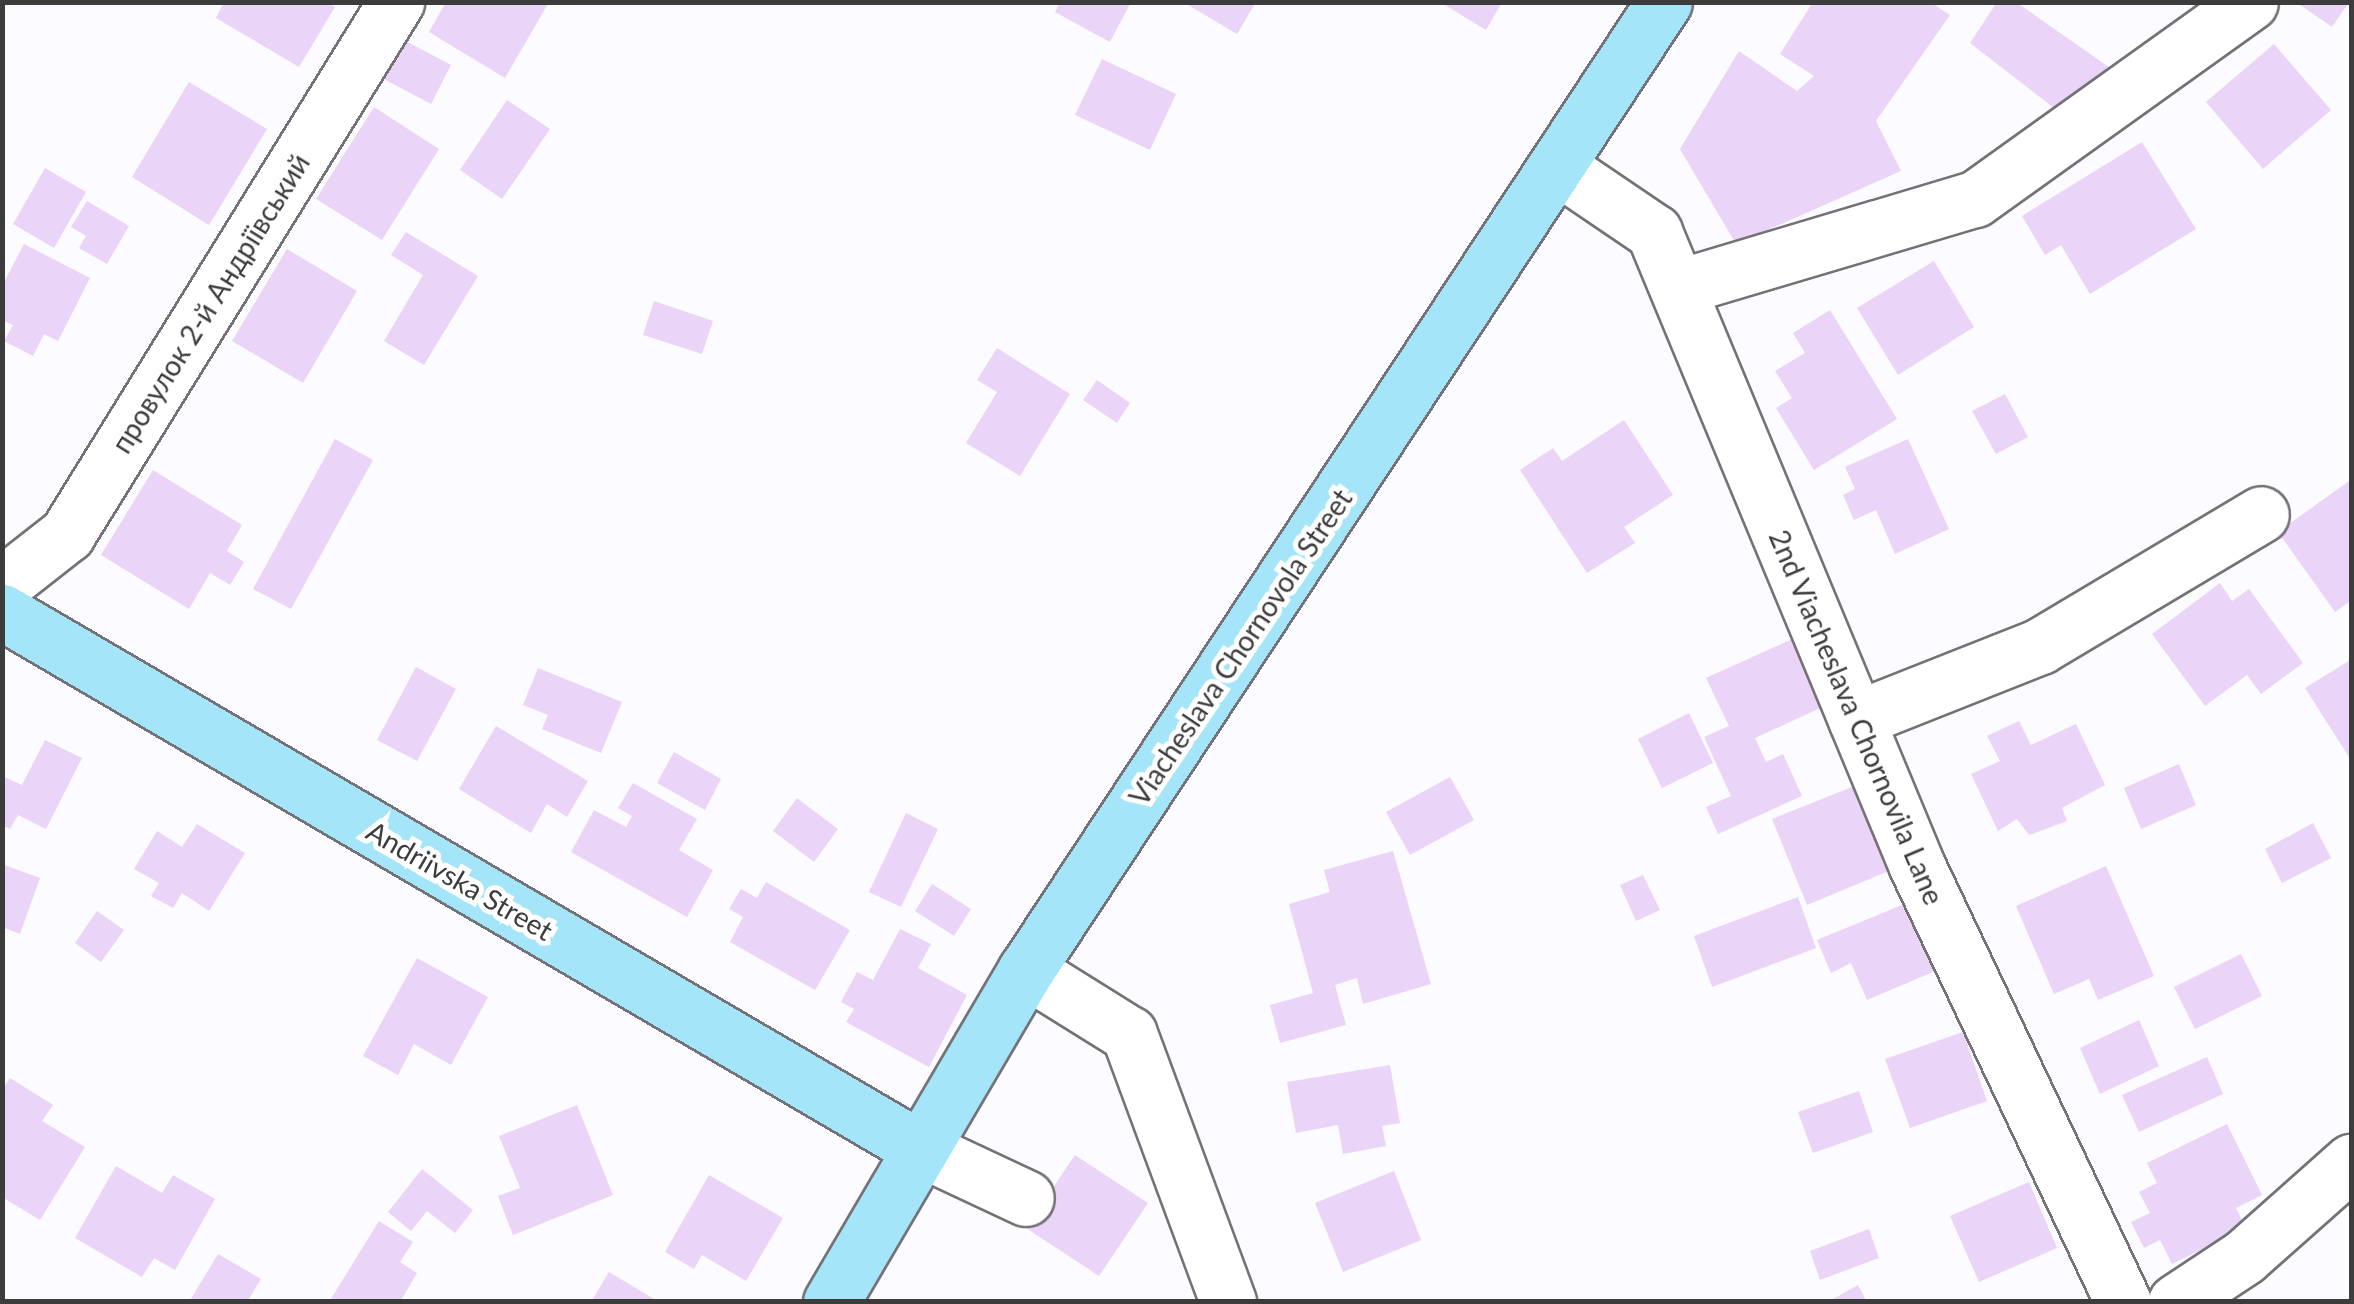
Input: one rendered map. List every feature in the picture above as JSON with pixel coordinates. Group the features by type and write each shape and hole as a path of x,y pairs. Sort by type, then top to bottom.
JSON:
{"main road":[{"name":"Viacheslava Chornovola Street","path":"831,1302 1026,970 1664,2"},
{"name":"Andriivska Street","path":"2,612 918,1148"}],"street":[{"name":"провулок 2-й Андріївський","path":"2,585 67,534 396,2"},
{"path":"1678,287 1975,199 2250,2"},
{"name":"2nd Viacheslava Chornovila Lane","path":"1558,167 1654,232 1918,866 2122,1302"},
{"path":"1856,718 2040,646 2261,514"},
{"path":"1026,970 1130,1034 1228,1302"},
{"path":"918,1148 1026,1198"},
{"path":"2176,1302 2244,1257 2352,1161"}],"building":[{"path":"224,2 327,2 335,7 299,67 216,18"},
{"path":"446,2 549,2 505,78 429,32"},
{"path":"1060,2 1130,4 1110,42 1055,12"},
{"path":"1183,2 1256,2 1237,34"},
{"path":"1440,2 1502,2 1486,30"},
{"path":"1813,2 1930,2 1950,15 1876,121 1901,171 1736,244 1680,149 1739,51 1797,91 1814,76 1780,54"},
{"path":"1997,2 2016,2 2123,77 2063,115 1970,43"},
{"path":"2296,2 2349,2 2332,27"},
{"path":"400,38 451,65 431,104 380,77"},
{"path":"2274,44 2331,110 2263,169 2206,102"},
{"path":"1102,59 1176,94 1150,150 1075,115"},
{"path":"189,82 267,129 209,225 132,177"},
{"path":"507,100 550,129 502,199 460,170"},
{"path":"374,107 439,149 382,240 316,199"},
{"path":"2142,142 2196,229 2090,294 2061,245 2045,255 2022,216"},
{"path":"45,168 86,192 54,248 13,224"},
{"path":"87,201 129,226 107,264 79,248 86,236 71,227"},
{"path":"406,232 478,276 424,365 384,341 423,275 391,255"},
{"path":"24,244 90,278 58,341 44,334 33,356 4,341 13,325 2,320 2,286"},
{"path":"287,249 357,291 303,383 232,341"},
{"path":"1934,261 1974,327 1898,375 1857,308"},
{"path":"654,301 713,321 702,354 643,335"},
{"path":"1830,310 1897,419 1814,470 1776,408 1792,398 1775,371 1805,353 1793,333"},
{"path":"997,348 1070,394 1020,476 966,443 997,392 977,380"},
{"path":"1097,380 1130,403 1117,423 1083,400"},
{"path":"2005,394 2028,437 1996,454 1972,411"},
{"path":"1624,420 1673,495 1624,527 1635,543 1587,573 1520,470 1553,448 1562,461"},
{"path":"335,439 373,460 291,609 253,589"},
{"path":"1908,439 1949,529 1895,554 1876,510 1854,520 1843,495 1855,489 1845,467"},
{"path":"153,470 242,525 227,551 244,562 230,585 210,573 189,609 101,555"},
{"path":"2352,479 2352,600 2335,612 2278,532"},
{"path":"2220,583 2232,601 2249,589 2303,663 2261,694 2247,675 2205,706 2152,634"},
{"path":"1799,636 1829,704 1755,738 1766,762 1783,754 1802,796 1718,834 1706,807 1731,796 1704,737 1729,726 1706,678"},
{"path":"2352,659 2352,755 2349,757 2305,688"},
{"path":"416,667 456,689 417,761 377,740"},
{"path":"538,668 622,702 601,753 542,729 548,715 523,705"},
{"path":"1689,713 1713,763 1662,788 1638,739"},
{"path":"2019,721 2031,745 2076,724 2105,785 2062,808 2067,821 2029,835 2017,819 1998,831 1971,774 2000,761 1987,736"},
{"path":"496,726 588,781 567,817 547,804 531,833 459,789"},
{"path":"45,740 82,758 46,829 18,815 10,829 2,825 2,776 22,785"},
{"path":"674,752 721,779 705,810 657,783"},
{"path":"2179,764 2196,805 2141,829 2124,788"},
{"path":"1450,777 1474,820 1410,855 1386,812"},
{"path":"633,783 697,819 679,850 713,870 687,917 571,852 594,810 626,827 632,816 618,808"},
{"path":"1862,783 1896,868 1807,905 1772,819"},
{"path":"797,798 838,829 814,862 773,831"},
{"path":"906,813 938,829 901,907 869,892"},
{"path":"2313,823 2331,858 2282,883 2265,849"},
{"path":"197,824 245,853 209,911 182,893 173,908 151,896 159,883 134,869 157,831 182,847"},
{"path":"1393,851 1431,984 1363,1004 1357,978 1335,985 1346,1025 1280,1043 1270,1005 1313,993 1289,904 1330,892 1324,870"},
{"path":"2,864 40,878 20,934 2,927"},
{"path":"2106,866 2154,976 2098,1000 2089,979 2054,994 2016,906"},
{"path":"1643,875 1660,910 1636,921 1620,885"},
{"path":"766,882 850,930 815,990 730,942 743,917 729,909 741,889 757,898"},
{"path":"932,884 971,909 954,936 915,911"},
{"path":"1798,897 1816,948 1712,987 1694,936"},
{"path":"1919,898 1947,966 1867,1000 1851,963 1831,973 1817,940"},
{"path":"97,911 124,930 101,962 75,943"},
{"path":"900,929 931,944 918,968 967,995 929,1067 846,1022 854,1009 841,1002 857,972 873,980"},
{"path":"2241,954 2262,996 2195,1029 2174,987"},
{"path":"417,958 488,997 451,1065 414,1044 398,1075 363,1056"},
{"path":"2139,1020 2159,1066 2100,1094 2080,1048"},
{"path":"1963,1032 1987,1101 1910,1128 1885,1059"},
{"path":"2207,1057 2223,1094 2139,1132 2122,1095"},
{"path":"1390,1065 1400,1123 1382,1126 1386,1146 1343,1154 1338,1125 1296,1133 1287,1082"},
{"path":"10,1078 53,1105 42,1121 85,1147 40,1220 2,1197 2,1090"},
{"path":"1859,1091 1873,1132 1813,1153 1798,1112"},
{"path":"577,1105 613,1195 513,1235 498,1196 520,1188 499,1136"},
{"path":"2227,1124 2262,1195 2236,1208 2246,1228 2172,1264 2160,1240 2144,1248 2131,1222 2150,1213 2139,1192 2157,1183 2147,1163"},
{"path":"1075,1155 1148,1203 1099,1276 1026,1228"},
{"path":"116,1166 162,1193 173,1175 215,1199 175,1270 154,1258 142,1277 75,1238"},
{"path":"422,1169 473,1210 455,1233 427,1211 411,1231 388,1212"},
{"path":"1394,1171 1421,1240 1343,1272 1315,1203"},
{"path":"709,1175 783,1218 746,1281 702,1255 694,1269 665,1252"},
{"path":"2029,1182 2057,1248 1979,1282 1950,1216"},
{"path":"379,1221 413,1242 400,1262 417,1273 400,1302 329,1302"},
{"path":"1869,1229 1879,1258 1820,1280 1810,1251"},
{"path":"218,1254 261,1279 247,1302 189,1302"},
{"path":"609,1272 659,1302 591,1302"},
{"path":"1858,1285 1867,1302 1828,1302"}]}
